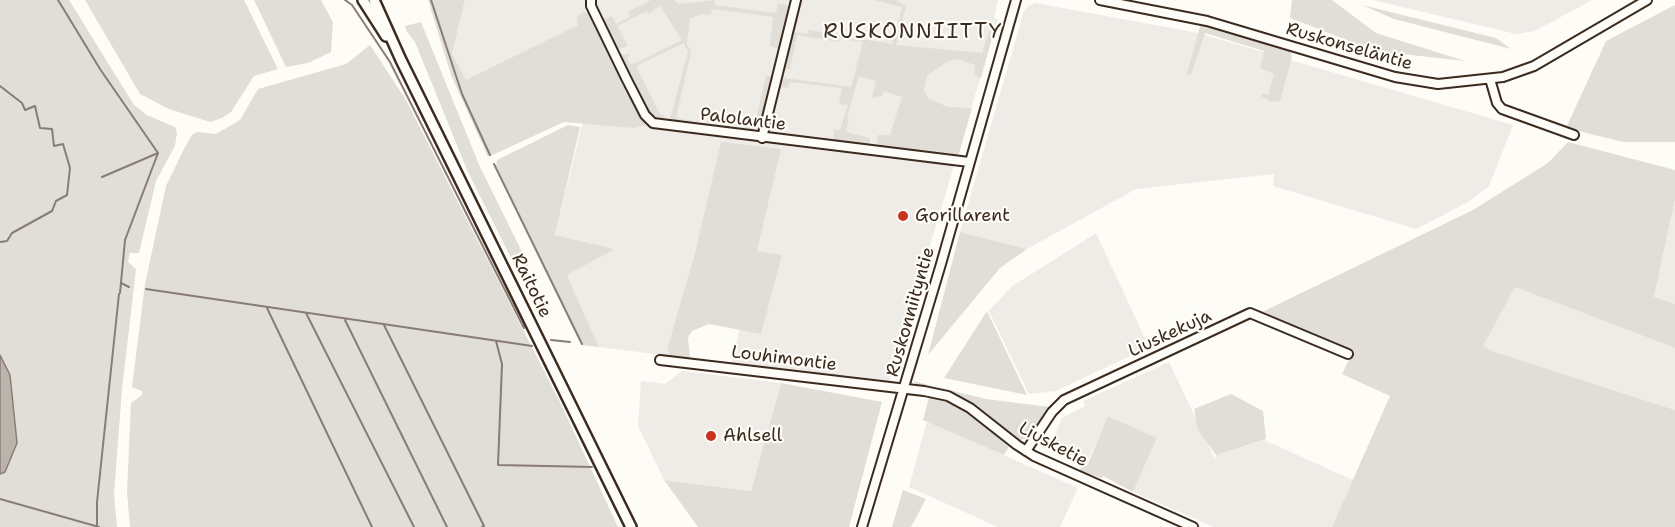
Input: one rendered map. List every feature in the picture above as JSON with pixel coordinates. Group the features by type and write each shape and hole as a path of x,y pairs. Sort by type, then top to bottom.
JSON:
{"main road":[{"name":"Raitotie","path":"363,0 401,60"},
{"name":"Raitotie","path":"374,0 401,60 631,527"}],"street":[{"name":"Palolantie","path":"591,0 616,59 650,120 666,126 969,162"},
{"path":"762,138 796,0"},
{"name":"Ruskonniityntie","path":"862,527 1016,0"},
{"name":"Ruskonseläntie","path":"1100,0 1207,21 1413,81 1458,83 1490,80 1534,66 1647,0"},
{"path":"1490,80 1497,103 1502,110 1575,135"},
{"name":"Liuskekuja","path":"1026,451 1052,412 1064,400 1250,313 1348,354"},
{"name":"Louhimontie","path":"660,360 904,388"},
{"name":"Liusketie","path":"904,388 932,392 959,401 1026,451 1193,527"}],"shaded area":[{"path":"0,0 69,0 134,105 147,115 175,127 177,133 175,146 156,181 139,253 130,253 128,262 136,269 122,389 114,494 117,527 0,527 0,474 6,471 17,443 10,375 0,355"},
{"path":"85,0 244,0 278,69 254,76 231,112 222,118 210,122 169,109 140,94"},
{"path":"254,0 321,0 333,22 331,52 308,63 286,67"},
{"path":"428,0 465,0 452,54 466,80 578,25 577,16 584,12 591,15 646,125 633,128 564,122 488,157 451,75"},
{"path":"465,0 998,0 994,18 998,19 889,382 731,364 740,329 761,334 781,255 757,251 780,149 696,249 667,349 671,356 599,347 567,275 614,249 555,235 583,121 586,22 465,81 452,54"},
{"path":"651,0 674,0 679,4 715,0 714,5 776,13 778,3 788,6 778,48 770,46 773,17 713,9 710,15 701,14 690,19 687,44 691,52 676,118 694,121 691,125 672,123 670,119 688,52 684,43 636,66 660,114 664,115 663,121 651,116 645,109 621,59 622,55 631,54 627,58 630,64 636,63 682,40 660,6 648,14 647,11 617,26 628,46 619,49 616,49 602,20 612,16 616,24 630,17 628,12"},
{"path":"798,0 802,0 795,32 807,34 808,30 893,44 893,41 886,40 886,38 894,39 902,7 874,0 896,0 906,6 896,45 982,53 991,25 995,27 981,78 974,75 975,65 957,59 946,62 927,76 924,91 929,99 948,107 972,108 958,157 877,148 878,135 890,135 902,97 884,91 882,96 872,98 876,81 859,76 847,118 849,119 846,132 870,138 869,144 867,146 833,142 834,130 840,130 848,105 839,104 842,88 790,82 788,88 779,87 779,82 785,78 851,87 863,42 839,39 838,42 797,35 790,69 783,70"},
{"path":"1292,0 1332,0 1376,33 1465,61 1375,51 1290,18"},
{"path":"1373,0 1592,0 1535,31 1516,34"},
{"path":"1036,3 1198,33 1513,125 1489,186 1468,202 1416,229 1273,186 1274,174 1136,189 1027,249 960,232 1024,11 1028,6"},
{"path":"1362,5 1496,38 1511,49 1394,19"},
{"path":"1675,5 1675,142 1623,142 1566,128 1606,41"},
{"path":"421,22 480,167 528,264 527,274 519,274 467,170 415,42 406,30 405,26"},
{"path":"1201,23 1290,50 1292,57 1280,101 1271,102 1261,96 1262,93 1268,95 1274,74 1260,68 1264,51 1205,33 1191,75 1187,74"},
{"path":"370,45 406,100 560,402 618,527 130,527 127,492 131,403 142,395 142,391 132,387 145,284 166,186 184,149 192,135 197,132 216,134 240,120 258,89 346,64"},
{"path":"766,75 772,77 762,121 756,128 744,131 743,124 756,119"},
{"path":"568,125 580,127 555,235 615,249 567,275 599,347 581,345 496,168 497,160"},
{"path":"721,142 781,149 757,251 782,255 761,334 709,324 692,331 688,338 690,359 671,356 667,349 696,249"},
{"path":"1568,142 1675,170 1675,200 1654,297 1675,304 1675,348 1515,287 1483,346 1492,351 1675,410 1675,527 1332,527 1390,396 1342,374 1353,351 1262,312 1473,210 1548,163"},
{"path":"1675,200 1675,304 1654,298"},
{"path":"960,232 1027,249 1000,268 928,355"},
{"path":"1096,233 1149,347 1056,391 1029,394 989,311 1011,287"},
{"path":"1515,287 1675,348 1675,410 1482,346"},
{"path":"987,311 1027,395 944,378"},
{"path":"0,355 10,375 17,443 5,472 0,474"},
{"path":"1169,362 1215,459 1216,455 1264,440 1353,480 1332,527 1214,527 1133,492 1157,439 1109,416 1088,460 1087,467 1049,448 1062,418 1085,406 1083,401"},
{"path":"682,371 781,383 751,491 664,480 638,426 641,381 665,384"},
{"path":"913,381 986,399 1050,407 1030,437 1018,441 971,403 946,391 918,386"},
{"path":"781,383 882,402 849,527 698,527 664,480 751,491"},
{"path":"1231,394 1263,411 1266,439 1216,455 1198,430 1194,409"},
{"path":"929,397 947,401 968,412 1009,447 1004,455 923,420"},
{"path":"1108,416 1157,438 1133,492 1103,476 1101,478 1080,471 1081,465 1087,466"},
{"path":"927,421 1078,488 1060,527 998,527 909,487"},
{"path":"903,490 926,499 911,527 892,527"}],"waterway":[{"path":"58,0 100,69 158,153 125,240 120,293"},
{"path":"345,0 352,5 390,62 524,328"},
{"path":"431,0 462,94 490,155"},
{"path":"0,86 22,103 25,110 35,106 40,128 52,129 54,146 63,144 70,168 67,195 56,201 52,211 12,233 7,241 0,242"},
{"path":"102,177 158,153"},
{"path":"494,164 582,344"},
{"path":"121,283 129,287"},
{"path":"146,289 532,346"},
{"path":"97,526 97,502 119,294"},
{"path":"267,308 372,527"},
{"path":"306,313 414,527"},
{"path":"345,320 447,527"},
{"path":"384,325 484,526 482,527"},
{"path":"551,340 570,342"},
{"path":"496,341 502,364 498,465 592,467"},
{"path":"0,499 99,527"}],"place":[{"name":"Gorillarent","path":"903,216"},
{"name":"Ahlsell","path":"711,436"}],"district":[{"name":"RUSKONNIITTY","path":"913,33"}]}
